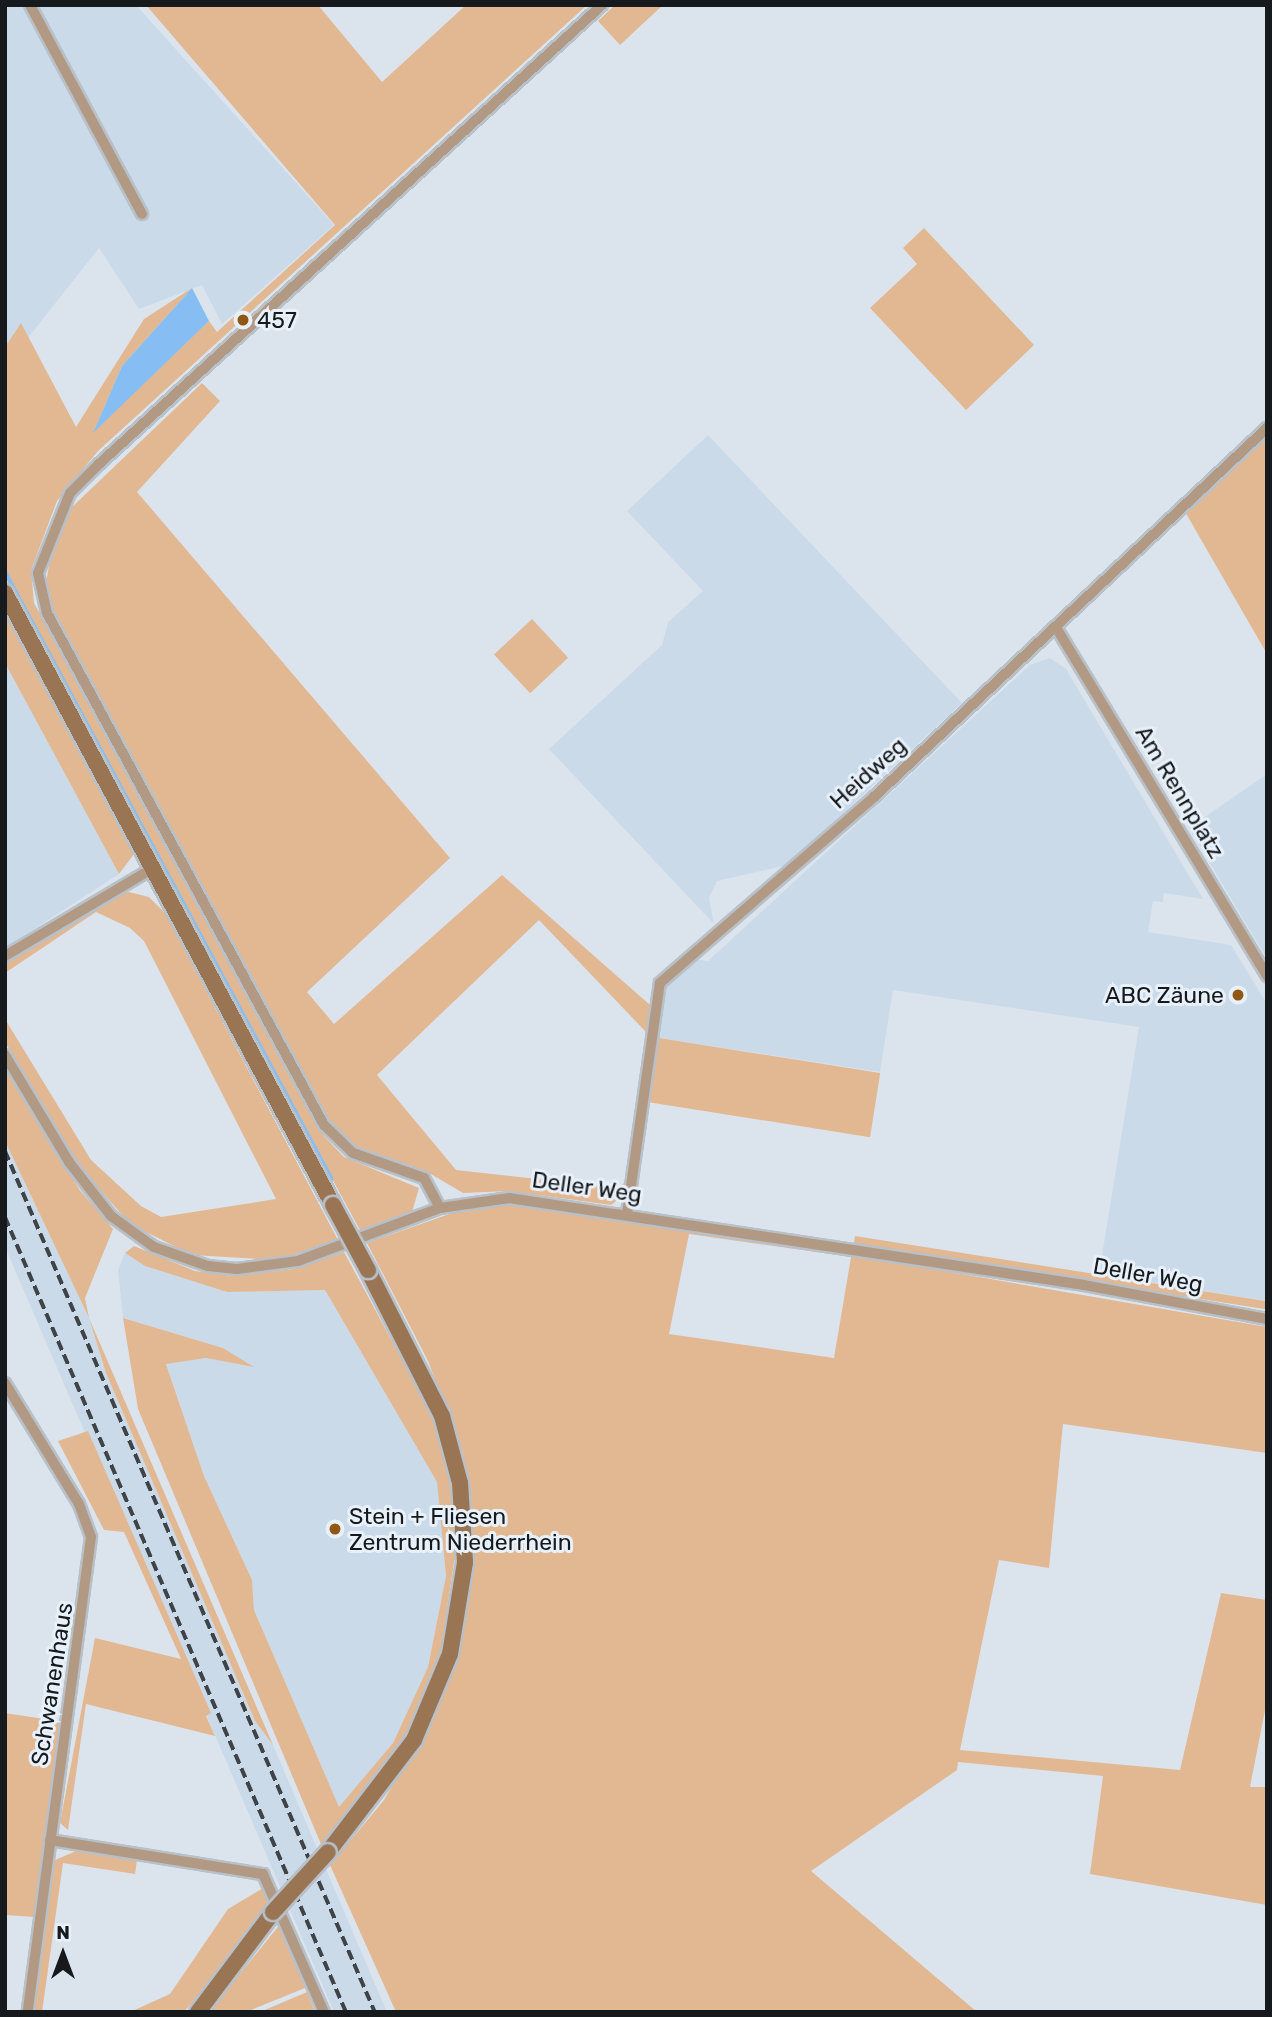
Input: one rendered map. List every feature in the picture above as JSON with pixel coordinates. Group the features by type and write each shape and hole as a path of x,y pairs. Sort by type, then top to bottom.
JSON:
{"main road":[{"path":"5,593 368,1270 442,1416 460,1483 465,1562 450,1654 420,1727 380,1790 274,1912 198,2012"}],"street":[{"path":"30,5 142,214"},
{"path":"440,1208 424,1178 353,1153 324,1125 47,613 38,573 70,493 602,5"},
{"name":"Heidweg","path":"627,1214 660,983 1057,629 1267,428"},
{"name":"Am Rennplatz","path":"1057,629 1267,976"},
{"path":"5,956 153,868"},
{"name":"Deller Weg","path":"5,1055 69,1162 111,1216 183,1260 237,1269 298,1261 440,1208 509,1198 627,1214 1267,1319"},
{"name":"Schwanenhaus","path":"5,1383 79,1504 91,1537 28,2012"},
{"path":"50,1840 251,1867 263,1874 324,2012"}],"shaded area":[{"path":"5,5 136,5 334,225 222,324 202,285 139,309 99,248 5,367"},
{"path":"146,5 318,5 382,82 466,5 587,5 98,451 57,501 31,570 34,603 324,1136 344,1157 419,1188 412,1212 361,1232 5,577 5,347 21,323 76,427 144,319 192,288 122,366 94,431 209,321 217,332 335,225"},
{"path":"615,5 663,5 620,45 598,21"},
{"path":"924,228 1034,345 966,410 870,308 917,264 903,248"},
{"path":"202,383 220,401 137,492 450,858 307,992 334,1024 502,875 650,1005 646,1032 539,920 377,1075 456,1170 617,1188 624,1183 621,1197 611,1205 509,1191 463,1193 424,1170 361,1151 332,1126 55,616 46,584 52,546 70,509"},
{"path":"1267,433 1267,654 1184,510"},
{"path":"708,435 962,703 787,865 717,881 709,898 714,924 549,749 662,645 668,622 703,591 627,511"},
{"path":"5,614 134,854 119,874 5,663"},
{"path":"532,619 568,658 530,693 494,654"},
{"path":"1050,658 1066,669 1203,899 1164,893 1163,902 1153,901 1148,932 1231,945 1267,1004 1267,1301 1099,1274 1139,1027 893,990 880,1072 659,1038 666,986 695,959 708,961 1030,665"},
{"path":"5,663 119,874 5,948"},
{"path":"1267,774 1267,959 1189,828"},
{"path":"129,892 149,897 165,913 338,1240 276,1260 192,1255 130,1224 81,1168 5,1042 5,1019 91,1160 141,1206 161,1217 276,1199 144,941 130,928 96,912 5,973 5,964 98,902"},
{"path":"659,1038 880,1073 870,1137 649,1102"},
{"path":"5,1067 79,1189 113,1229 85,1298 89,1318 5,1141"},
{"path":"5,1141 89,1318 106,1373 255,1721 273,1745 387,2012 334,2012 5,1247"},
{"path":"514,1205 852,1255 1267,1327 1267,1453 1063,1424 1049,1568 999,1560 960,1750 1180,1770 1221,1593 1267,1600 1267,1700 1250,1787 1267,1787 1267,1905 1090,1874 1103,1776 958,1762 957,1770 811,1871 977,2012 396,2012 330,1865 384,1800 443,1696 460,1644 474,1557 463,1453 428,1361 367,1243 472,1206","holes":["689,1234 851,1257 834,1358 669,1334"]},
{"path":"855,1236 1267,1301 1266,1309 854,1244"},
{"path":"134,1246 195,1271 233,1276 294,1269 344,1252 439,1428 459,1530 438,1668 394,1759 323,1849 138,1409 123,1318 223,1348 254,1367 206,1358 166,1364 204,1476 252,1580 254,1610 339,1807 393,1743 428,1667 446,1576 437,1482 325,1290 227,1292 145,1266 125,1253"},
{"name":"Stein + Fliesen Zentrum Niederrhein","path":"125,1253 145,1266 227,1292 325,1290 437,1482 446,1576 428,1667 393,1743 339,1808 254,1610 252,1580 204,1476 166,1363 206,1358 251,1366 223,1348 123,1318 118,1270"},
{"path":"89,1318 273,1745 255,1721 106,1373"},
{"path":"88,1431 211,1713 206,1716 215,1736 86,1704 68,1830 60,1823 95,1638 181,1659 124,1532 104,1530 58,1441"},
{"path":"5,1713 64,1722 34,1917 5,1915"},
{"path":"76,1851 137,1860 135,1874 63,1863 42,2012 31,2012 55,1860"},
{"path":"263,1888 273,1905 184,2012 130,2012 170,1994 228,1909"},
{"path":"281,1923 305,1988 246,2012 209,2012"},
{"path":"307,1992 315,2012 260,2012"}],"water":[{"path":"192,288 209,321 93,433 122,366"}],"waterway":[{"path":"5,571 332,1179"}],"railway":[{"path":"5,1151 375,2012"},
{"path":"5,1217 346,2012"}],"place":[{"name":"457","path":"243,320"},
{"name":"ABC Zäune","path":"1238,995"},
{"name":"Stein + Fliesen Zentrum Niederrhein","path":"335,1529"}]}
